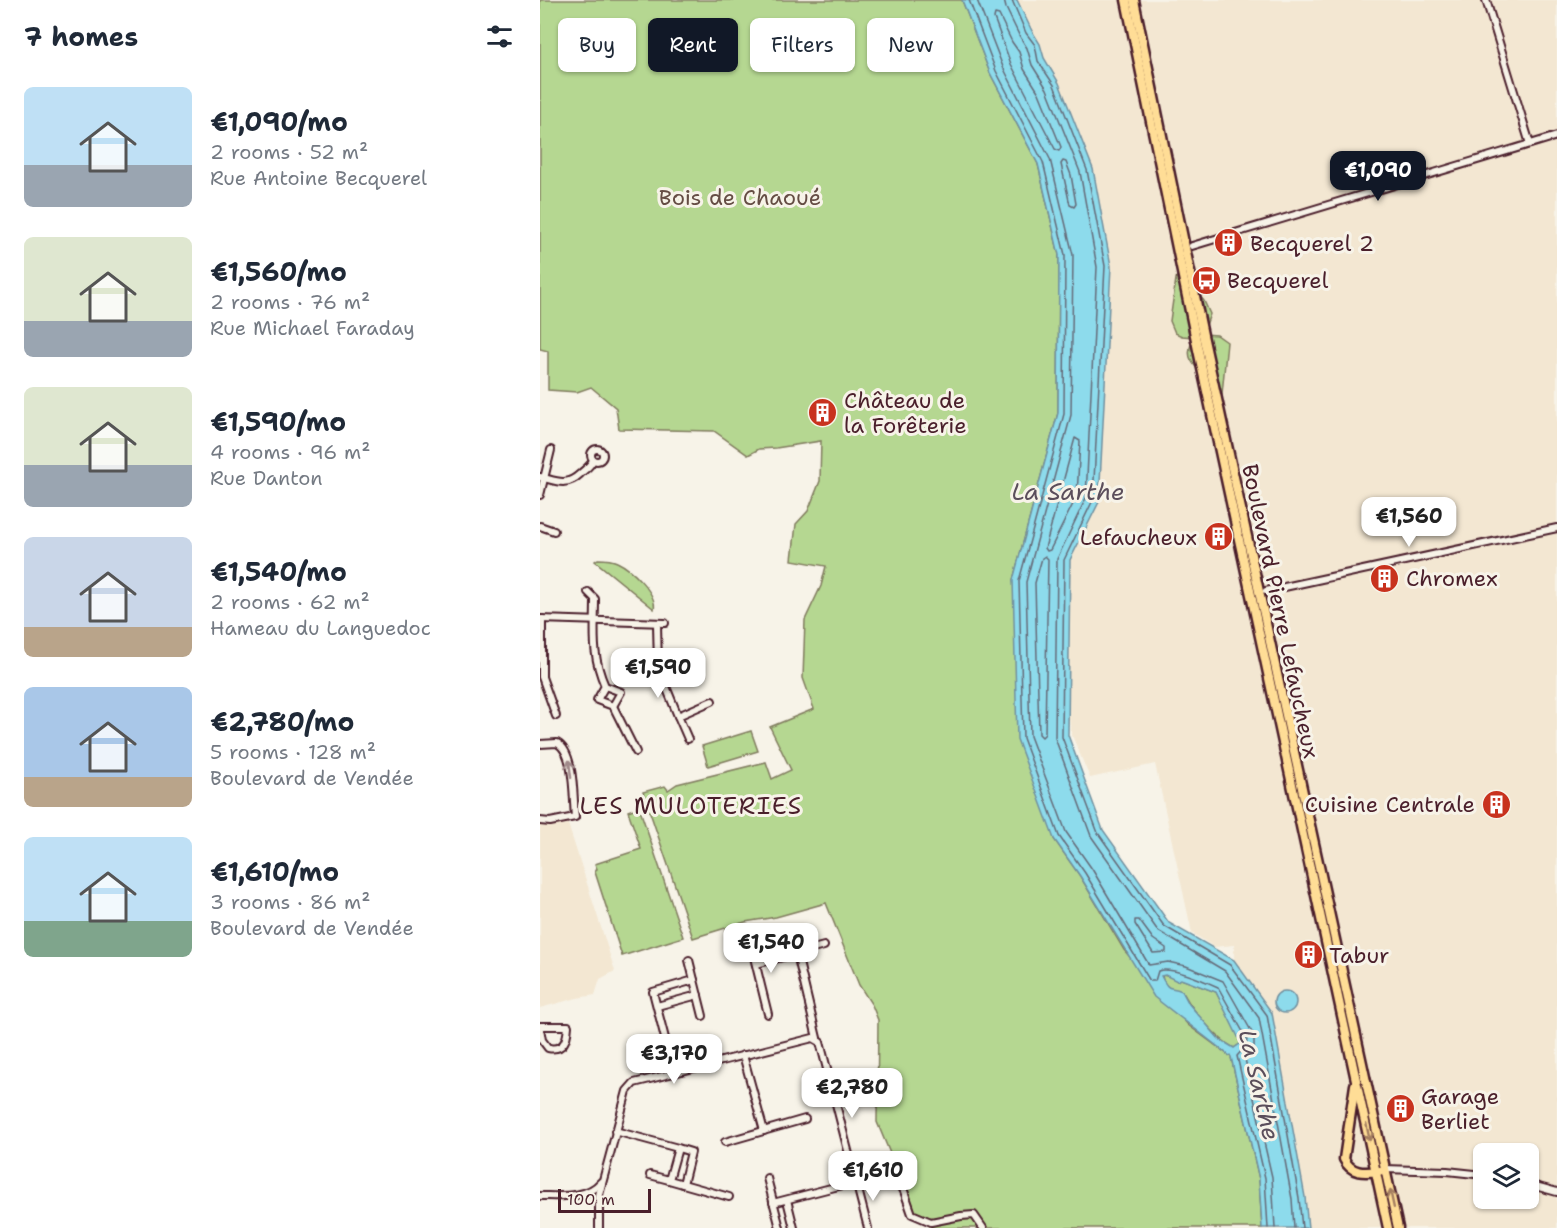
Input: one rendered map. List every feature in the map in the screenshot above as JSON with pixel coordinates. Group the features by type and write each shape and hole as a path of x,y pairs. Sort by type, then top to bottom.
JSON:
{"main road":[{"name":"Boulevard Pierre Lefaucheux","path":"1126,0 1381,1170 1388,1228"},
{"name":"Boulevard Pierre Lefaucheux","path":"1134,0 1199,335 1355,1070 1398,1228"},
{"path":"1355,1070 1354,1095 1344,1159 1348,1167 1356,1171 1381,1170"}],"street":[{"path":"1486,0 1530,144"},
{"path":"1192,246 1557,136"},
{"path":"540,495 542,478 551,450"},
{"path":"542,478 559,482 574,480 591,465 593,460"},
{"path":"540,526 554,531"},
{"path":"1266,591 1557,528"},
{"path":"588,592 596,599 595,657 605,686 597,700 613,706 636,752"},
{"path":"556,716 542,676 541,619 665,623"},
{"path":"657,623 658,667 688,739"},
{"path":"605,686 621,692 613,706"},
{"path":"678,716 712,701"},
{"path":"540,744 556,743 566,750 570,763 575,817 550,822 540,821"},
{"path":"750,941 768,1014"},
{"path":"756,964 824,946"},
{"path":"797,954 817,1032 816,1038"},
{"path":"689,960 704,1016"},
{"path":"674,1072 653,992 694,980"},
{"path":"657,1006 698,995"},
{"path":"568,1026 567,1039 563,1045 555,1049 548,1048 542,1040 540,1027 568,1026"},
{"path":"599,1228 598,1204 603,1179 627,1091 634,1083 816,1038"},
{"path":"816,1038 820,1042 868,1228"},
{"path":"743,1055 764,1131"},
{"path":"725,1142 806,1119"},
{"path":"615,1131 692,1152 683,1184"},
{"path":"669,1180 678,1148"},
{"path":"1381,1170 1473,1174"},
{"path":"773,1203 885,1173 895,1175 904,1191 912,1214 931,1222 974,1215 983,1228"},
{"path":"650,1175 729,1197"},
{"path":"767,1178 780,1228"},
{"path":"540,1196 566,1196 589,1192 603,1179"},
{"path":"1539,1187 1557,1192"},
{"path":"787,1200 794,1228"}],"shaded area":[{"path":"1017,0 1557,0 1557,1228 1308,1228 1305,1197 1272,1013 1234,960 1234,945 1214,947 1192,933 1155,764 1090,778 1071,733 1068,711 1070,560 1099,502 1081,136 1059,83 1044,58 1040,43"},
{"path":"568,824 615,971 600,979 595,995 540,1008 540,826"}],"green space":[{"name":"Bois de Chaoué","path":"540,0 962,0 990,73 1038,164 1059,255 1058,413 1013,580 1054,839 1080,876 1124,950 1188,1025 1231,1057 1259,1179 1262,1228 931,1228 928,1223 917,1218 877,1122 878,1020 872,1005 859,985 826,903 776,917 745,922 693,938 643,792 665,786 668,790 677,784 766,762 772,779 791,770 770,727 814,709 803,678 805,620 821,586 826,566 792,560 796,524 808,511 820,481 821,441 759,449 748,455 714,431 619,429 616,408 591,387 577,392 548,390 548,351 540,349"},
{"path":"1180,264 1204,377 1190,359 1189,354 1194,337 1175,333 1170,321"},
{"path":"1193,288 1204,301 1210,314 1203,334 1217,335 1227,342 1220,415"},
{"path":"598,559 617,562 629,570 652,596 654,609 595,561"},
{"path":"751,731 758,751 708,766 702,746"},
{"path":"639,807 683,937 622,956 595,872 597,869 595,864 641,849 628,811"},
{"path":"1162,975 1172,977 1177,981 1181,979 1216,992 1242,1043 1234,1048 1227,1044 1199,1016 1184,994 1166,985"}],"water":[{"name":"La Sarthe","path":"962,0 1017,0 1040,44 1044,58 1059,83 1093,169 1111,266 1099,502 1070,560 1068,735 1103,830 1169,923 1234,960 1272,1013 1305,1197 1308,1228 1262,1228 1259,1179 1231,1057 1154,997 1080,876 1054,839 1017,739 1013,580 1058,413 1059,255 1038,164 990,73","holes":["1165,975 1177,981 1181,979 1216,992 1241,1043 1234,1048 1219,1039 1189,1004 1182,991 1168,987 1161,976"]},
{"path":"1285,991 1293,994 1296,1002 1293,1010 1285,1013 1277,1010 1274,1002 1277,994"}],"place":[{"name":"Becquerel 2","path":"1229,243"},
{"name":"Becquerel","path":"1206,280"},
{"name":"Château de la Forêterie","path":"823,413"},
{"name":"Lefaucheux","path":"1218,537"},
{"name":"Chromex","path":"1385,578"},
{"name":"Cuisine Centrale","path":"1496,804"},
{"name":"Tabur","path":"1308,955"},
{"name":"Garage Berliet","path":"1400,1109"}],"district":[{"name":"LES MULOTERIES","path":"691,806"}]}
